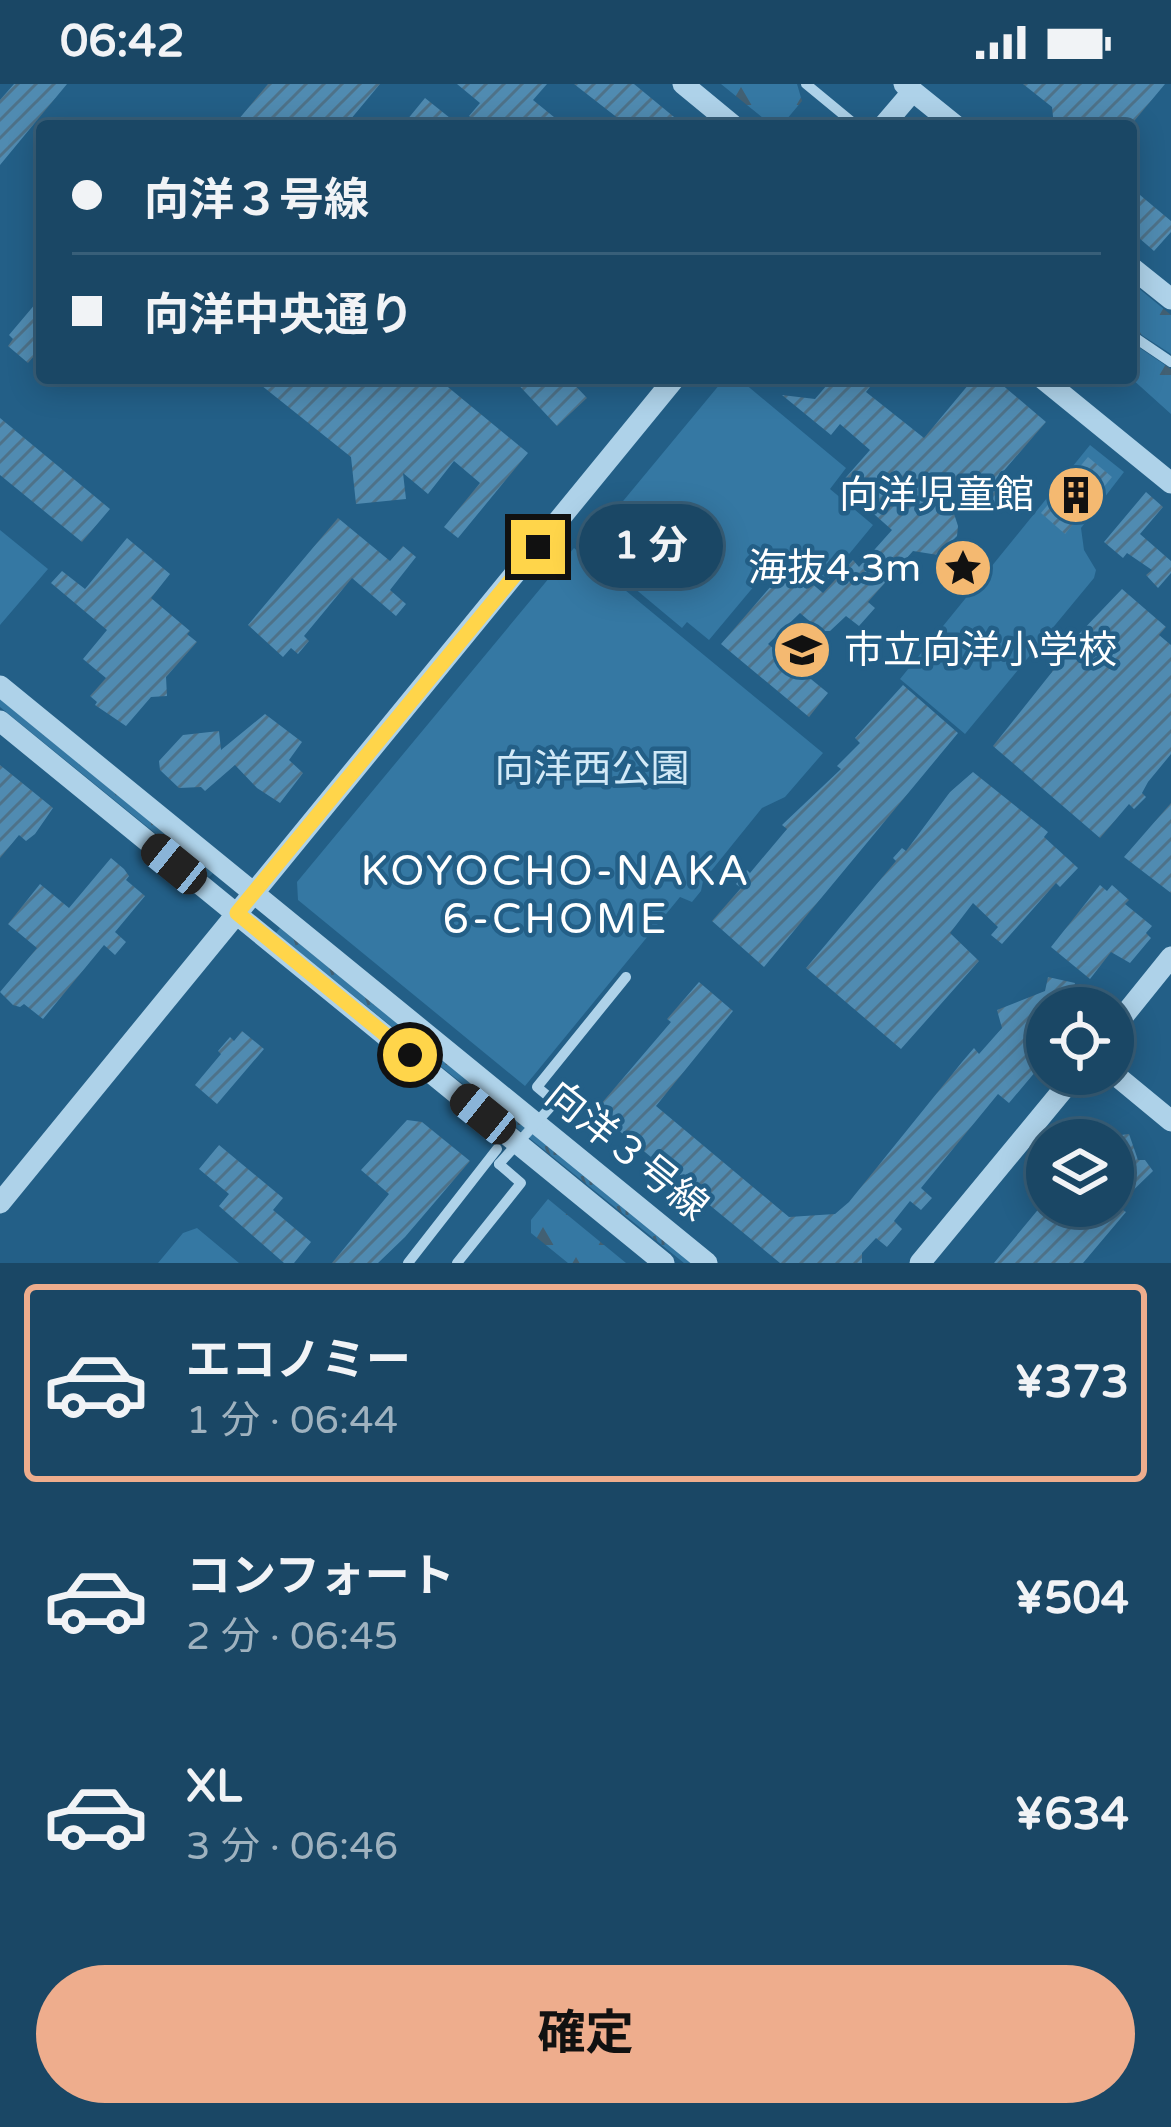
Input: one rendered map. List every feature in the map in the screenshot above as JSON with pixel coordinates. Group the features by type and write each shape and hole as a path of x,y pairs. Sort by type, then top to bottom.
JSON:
{"street":[{"path":"683,84 727,120"},
{"path":"806,84 850,120"},
{"path":"887,120 908,88 948,120"},
{"path":"1137,272 1171,299"},
{"path":"1137,339 1171,362"},
{"path":"0,1203 670,384"},
{"path":"1049,384 1171,483"},
{"name":"向洋３号線","path":"0,686 707,1263"},
{"name":"向洋３号線","path":"0,722 664,1263"},
{"path":"1134,1003 1171,957"},
{"path":"457,1263 521,1183 499,1164 555,1102 537,1087 626,977"},
{"path":"1134,1090 1171,1121"},
{"path":"920,1263 1059,1095"},
{"path":"408,1263 496,1150"}],"green space":[{"path":"721,84 797,84 802,101 786,120 766,120"},
{"path":"1137,287 1171,315 1171,354 1137,332"},
{"path":"1137,346 1171,369 1171,414 1137,383"},
{"path":"720,384 745,384 846,468 830,489 873,525 826,582 785,549 709,640 687,622 682,628 585,547"},
{"path":"1090,445 1124,472 1081,528 1084,550 1096,570 1094,578 965,734 900,679"},
{"path":"0,530 48,569 0,625"},
{"name":"向洋西公園","path":"574,548 823,753 785,797 762,808 703,881 692,902 680,897 525,1086 298,900 297,882"},
{"path":"0,699 213,873 209,877 0,707"},
{"path":"280,928 693,1263 684,1263 276,933"},
{"path":"548,1199 626,1263 568,1263 531,1233 531,1220"},
{"path":"197,1228 239,1263 158,1263 183,1233"}],"building":[{"path":"14,84 67,84 0,165 0,100"},
{"path":"268,84 380,84 350,120 238,120"},
{"path":"457,84 547,84 533,100 558,120 474,120 469,116 480,103"},
{"path":"574,84 634,84 678,120 620,120"},
{"path":"1023,84 1165,84 1135,120 1053,120 1052,107"},
{"path":"425,98 452,120 407,120"},
{"path":"1140,195 1171,221 1171,232 1154,251 1137,236"},
{"path":"36,303 36,358 28,363 8,346 13,339 9,335"},
{"path":"260,384 444,384 528,453 458,538 444,527 480,483 454,461 428,494 403,473 406,499 356,504 351,457"},
{"path":"518,384 574,384 587,398 557,426"},
{"path":"828,384 872,384 866,392 924,438 969,384 1001,384 1046,422 1001,474 1012,483 987,514 942,477 957,536 938,555 913,551 868,602 875,608 859,626 846,616 830,631 821,631 800,613 768,644 828,693 809,717 721,644 791,563 797,561 804,568 804,577 823,593 853,560 859,567 892,530 840,484 870,450 840,424 831,435 782,395 815,399"},
{"path":"0,418 110,509 82,542 0,475"},
{"name":"向洋児童館","path":"1088,457 1112,477 1065,534 1041,513"},
{"path":"1146,492 1163,507 1140,534 1171,561 1171,573 1158,588 1146,575 1152,570 1127,553 1123,558 1104,542"},
{"path":"338,518 390,561 403,546 416,557 390,590 406,604 396,616 352,578 304,636 309,641 298,654 291,648 283,657 248,625"},
{"path":"127,538 170,574 151,598 197,642 166,677 167,696 151,697 126,726 95,705 90,696 106,678 83,659 107,630 51,583 62,571 85,589"},
{"path":"1122,589 1166,627 1159,635 1171,645 1171,754 1148,782 1142,793 1146,797 1134,809 1129,804 1100,838 993,746 1052,672 1058,656"},
{"path":"903,685 958,733 764,967 712,921 741,888 736,884 747,870 750,873 787,829 782,825 841,769 837,766 860,743 855,738"},
{"path":"265,714 302,742 289,760 303,773 280,803 235,765 205,791 179,788 160,770 159,761 183,735 219,731 221,750"},
{"path":"0,765 53,808 35,834 26,841 19,835 0,858"},
{"path":"973,772 1048,832 1044,837 1078,868 1060,887 1056,883 1002,944 991,935 998,927 973,903 950,933 979,961 901,1049 806,968 896,861 893,858 902,848 906,851 950,792"},
{"path":"1171,803 1171,893 1124,857"},
{"path":"111,858 145,896 115,932 126,942 115,955 104,945 43,1019 24,1004 13,1005 0,992 37,948 8,924 40,884 69,908"},
{"path":"1100,885 1107,891 1112,885 1129,900 1125,904 1152,926 1146,933 1151,938 1130,963 1111,952 1090,979 1051,947"},
{"path":"1048,977 1075,983 1074,987 1046,987"},
{"path":"699,982 733,1011 656,1106 789,1217 835,1214 974,1048 979,1054 1002,1028 997,1010 1026,999 1026,1083 1009,1103 998,1094 921,1188 932,1198 921,1210 910,1201 894,1221 902,1229 887,1247 876,1238 862,1253 862,1263 780,1263 595,1111"},
{"path":"242,1031 264,1049 217,1104 195,1085 230,1037 234,1041"},
{"path":"407,1120 422,1122 470,1161 378,1263 332,1263 389,1194 361,1170"},
{"path":"219,1145 283,1198 273,1210 311,1242 294,1263 284,1263 219,1206 229,1194 199,1169"},
{"path":"1134,1148 1138,1160 1145,1160 1153,1171 1134,1189"},
{"path":"1026,1224 1113,1227 1083,1263 994,1263"}],"place":[{"name":"向洋児童館","path":"1076,495"},
{"name":"海抜4.3m","path":"963,568"},
{"name":"市立向洋小学校","path":"802,650"}],"district":[{"name":"KOYOCHO-NAKA 6-CHOME","path":"556,895"}],"route":[{"path":"410,1055 237,913 538,547"}]}
